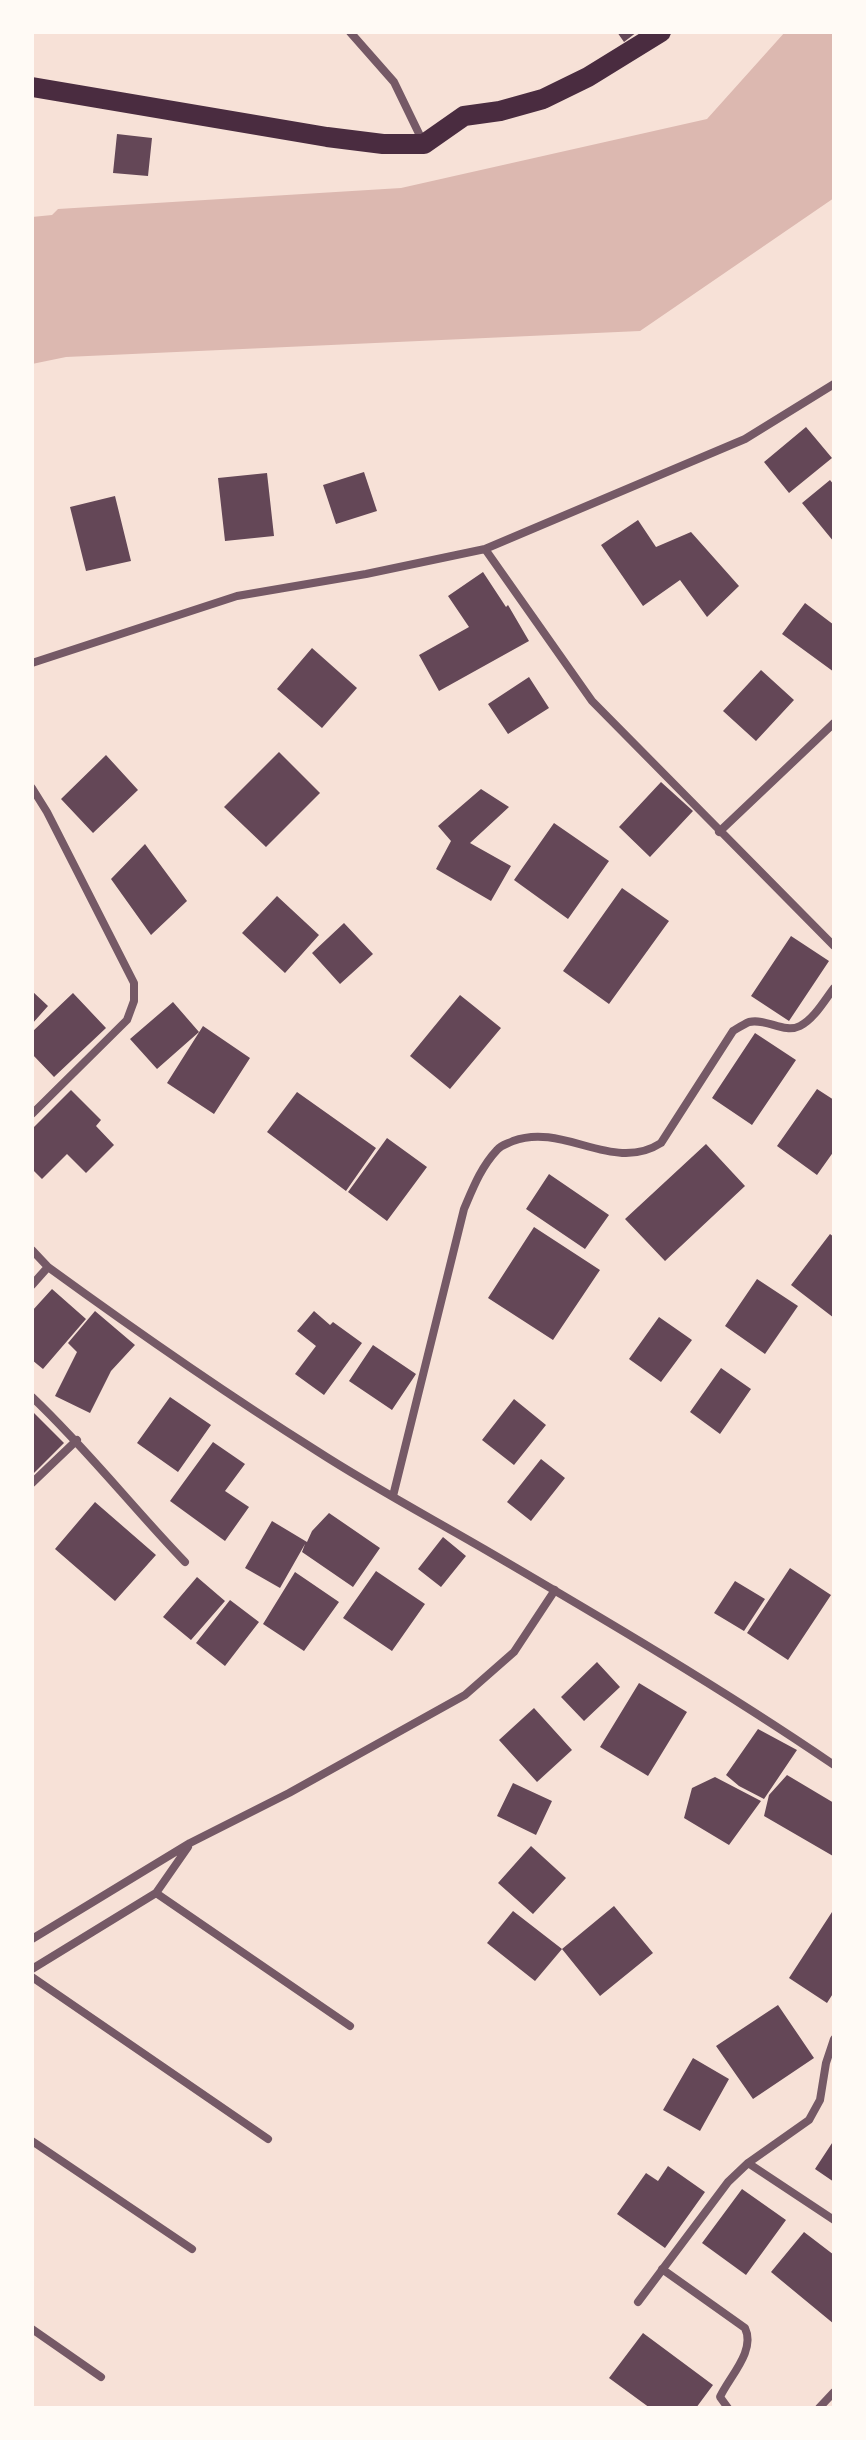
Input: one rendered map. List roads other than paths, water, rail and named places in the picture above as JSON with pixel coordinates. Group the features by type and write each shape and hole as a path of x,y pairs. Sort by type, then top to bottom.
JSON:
{"main road":[{"path":"32,87 327,137 383,144 424,144 464,116 500,111 543,99 588,77 661,32"}],"street":[{"path":"350,32 394,82 424,144"},
{"path":"32,663 237,596 366,574 485,549 745,439 834,384"},
{"path":"485,549 592,701 834,946"},
{"path":"719,832 834,723"},
{"path":"32,788 134,983 134,1001 127,1020 32,1114"},
{"path":"393,1496 464,1209 477,1177 499,1147 524,1137 556,1137 615,1154 637,1154 651,1149 661,1143 733,1031 748,1022 791,1029 801,1026 834,988"},
{"path":"32,1250 48,1267 184,1365 318,1452 555,1590 791,1734 834,1765"},
{"path":"32,1285 48,1267"},
{"path":"32,1397 77,1440 135,1511 185,1562"},
{"path":"32,1483 77,1440"},
{"path":"32,1939 190,1843 289,1793 465,1695 514,1652 555,1590"},
{"path":"32,1969 156,1893 190,1843"},
{"path":"156,1893 350,2026"},
{"path":"32,1977 268,2139"},
{"path":"638,2302 728,2182 748,2163 809,2120 816,2111 834,2039"},
{"path":"32,2141 192,2249"},
{"path":"748,2163 834,2220"},
{"path":"662,2269 740,2322 749,2336 742,2359 720,2397 728,2408"},
{"path":"32,2329 101,2377"},
{"path":"819,2408 834,2392"}]}
